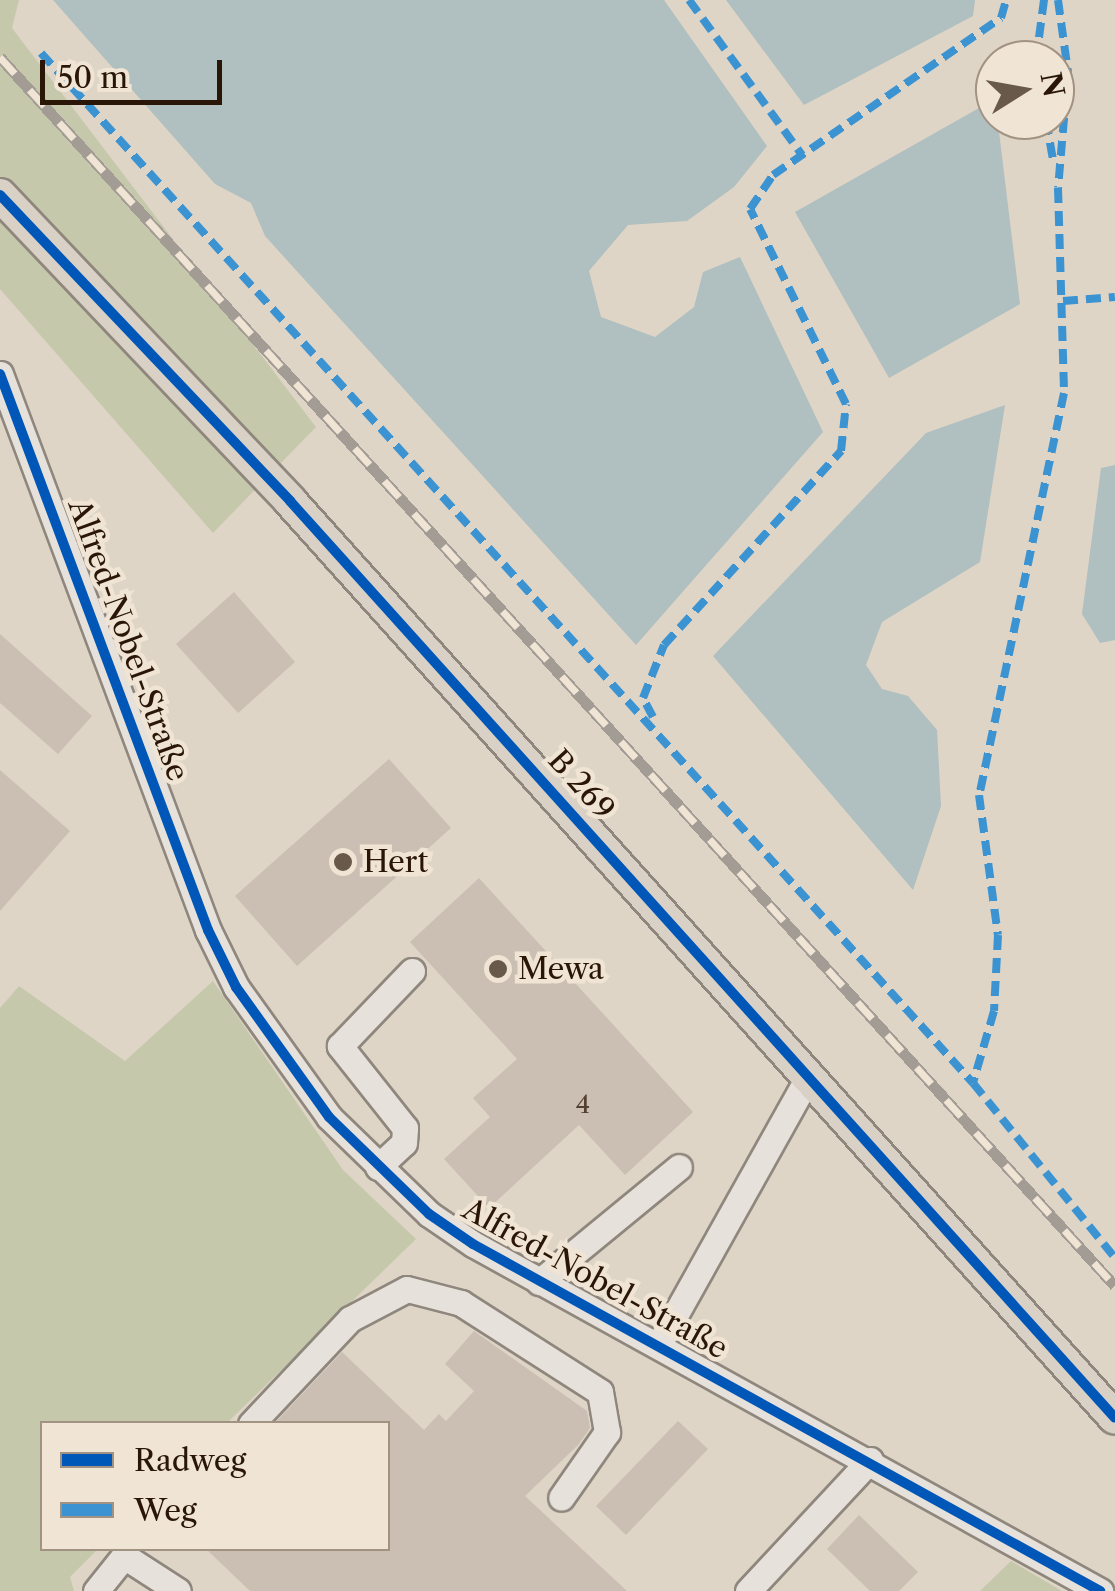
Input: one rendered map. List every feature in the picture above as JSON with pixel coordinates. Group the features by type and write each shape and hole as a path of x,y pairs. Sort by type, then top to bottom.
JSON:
{"main road":[{"name":"B 269","path":"0,195 810,1074 1115,1418"}],"street":[{"name":"Alfred-Nobel-Straße","path":"0,374 208,930 275,1045 378,1166 429,1214 539,1282 870,1460 1100,1591"},
{"path":"378,1166 404,1143 405,1128 340,1046 412,971"},
{"name":"Alfred-Nobel-Straße","path":"658,1344 810,1074"},
{"path":"539,1282 679,1167"},
{"path":"253,1421 350,1319 407,1289 460,1304 600,1392 607,1432 561,1498"},
{"path":"748,1591 870,1460"},
{"path":"96,1591 128,1552 178,1591"}],"green space":[{"path":"0,0 19,0 12,28 316,427 213,533 0,289"},
{"path":"213,981 343,1170 416,1239 229,1421 40,1421 40,1551 96,1551 70,1577 74,1591 0,1591 0,1008 19,986 125,1061"},
{"path":"1011,1561 1062,1591 980,1591"}],"shaded area":[{"path":"53,0 664,0 767,146 734,187 687,221 628,225 589,271 601,317 655,337 694,307 703,272 740,257 823,432 636,645 265,236 251,203 215,184"},
{"path":"726,0 975,0 973,16 804,105"},
{"path":"975,110 975,140 1000,140 1020,304 889,378 795,212"},
{"path":"1005,405 980,562 882,622 866,665 882,689 908,696 937,730 941,806 913,890 713,656 926,433"},
{"path":"1115,465 1115,640 1100,643 1082,614 1101,468"}],"building":[{"path":"234,592 295,662 238,713 176,644"},
{"path":"0,634 92,716 58,754 0,703"},
{"name":"Hert","path":"389,759 451,828 297,966 235,896"},
{"path":"0,770 70,831 0,911"},
{"path":"479,878 693,1112 625,1175 579,1125 489,1208 444,1159 490,1117 473,1098 517,1059 410,942"},
{"path":"474,1331 587,1411 590,1428 578,1445 525,1496 627,1591 250,1591 208,1551 390,1551 390,1421 277,1421 342,1352 424,1430 439,1414 446,1421 474,1391 445,1364"},
{"path":"678,1421 708,1449 626,1535 596,1506"},
{"path":"859,1515 918,1572 899,1591 870,1591 827,1549"}],"railway":[{"path":"0,57 1115,1286"}],"marked path":[{"path":"689,0 802,155"},
{"path":"653,717 643,698 664,645 841,451 846,404 750,209 773,175 1001,18 1006,0"},
{"path":"1039,40 1044,0"},
{"path":"1058,0 1068,72 1058,188 1064,393 979,795 998,935 994,1011 973,1083 1115,1258"},
{"path":"41,53 973,1083"},
{"path":"1050,140 1053,159"},
{"path":"1063,301 1115,297"}],"cycle path":[{"path":"0,195 290,501 1115,1418"},
{"path":"0,374 208,930 236,987 329,1117 429,1214 473,1244 1100,1591"}],"place":[{"name":"Hert","path":"343,862"},
{"name":"Mewa","path":"498,969"}]}
